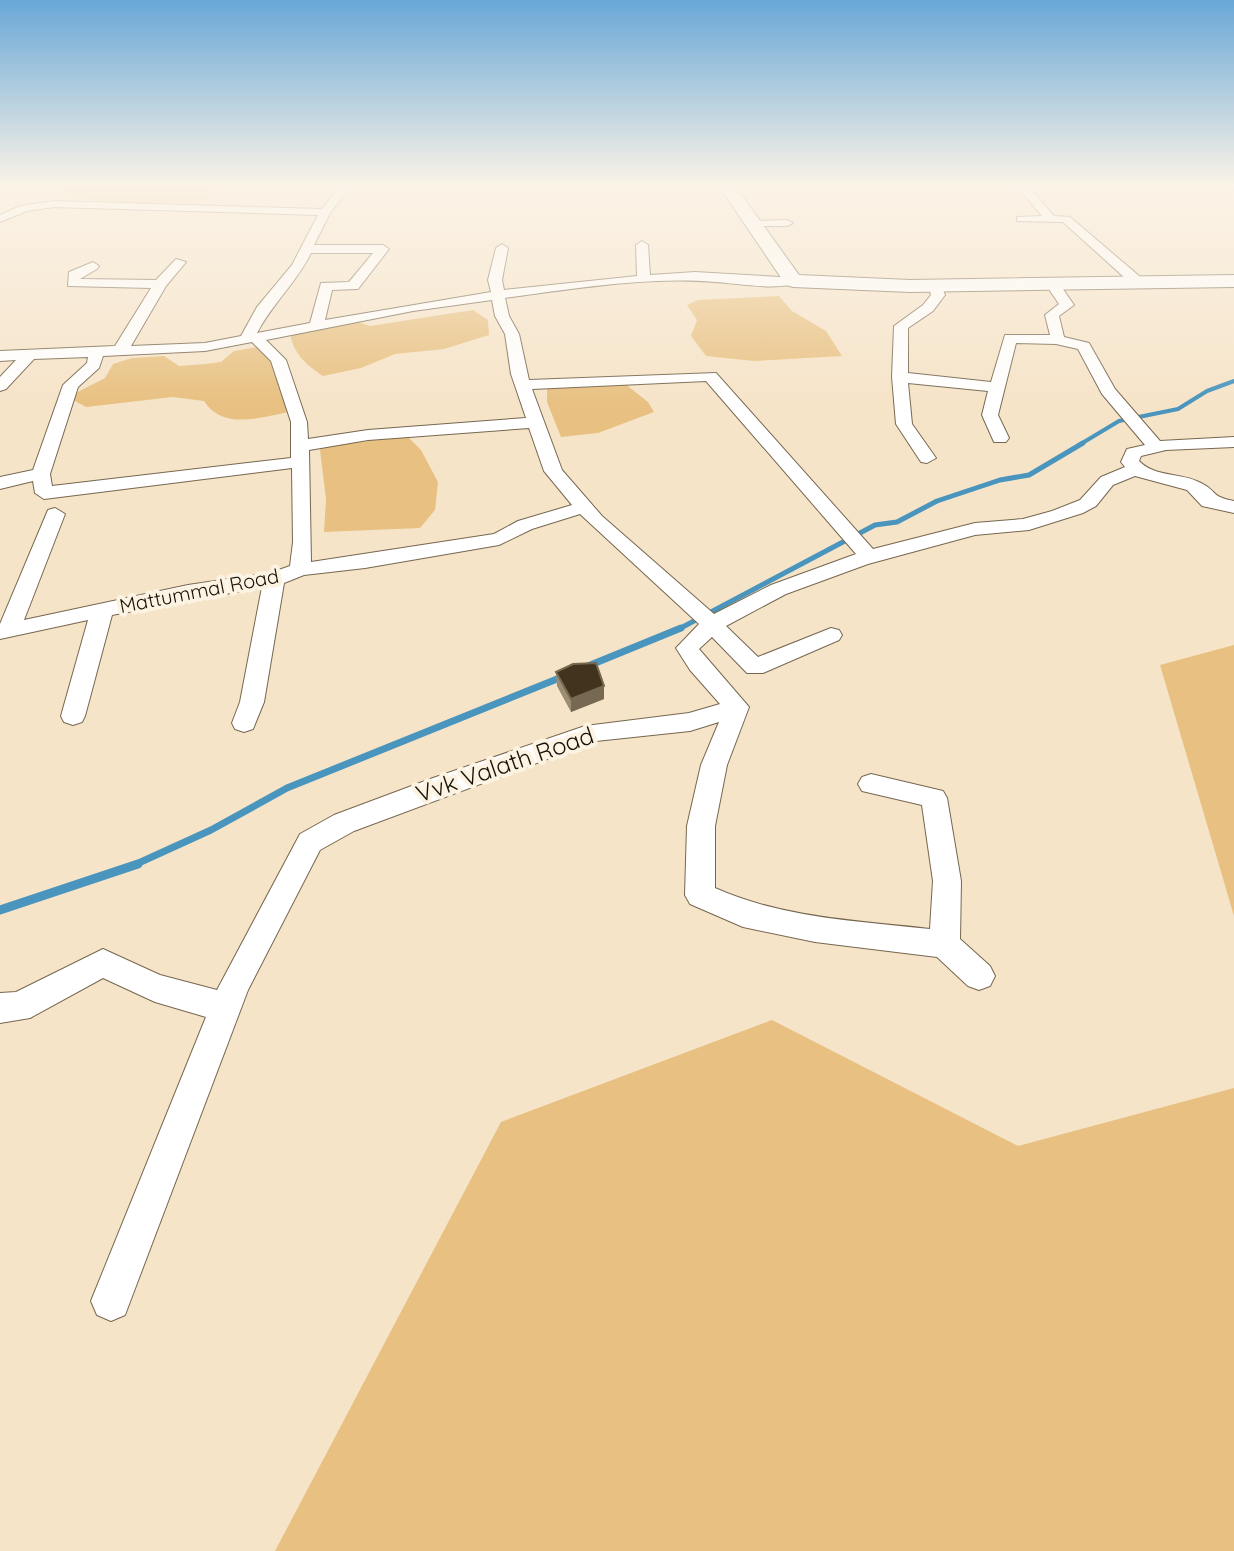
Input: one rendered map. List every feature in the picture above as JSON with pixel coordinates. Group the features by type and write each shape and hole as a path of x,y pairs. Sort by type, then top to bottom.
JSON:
{"main road":[{"path":"778,258 793,281 935,285 1234,281"}],"street":[{"path":"251,339 262,310 301,258"},
{"path":"316,326 326,286 353,286 375,258"},
{"path":"500,258 495,280 502,316 512,334 523,385 553,471 584,507 755,667 831,635"},
{"path":"643,258 644,279"},
{"path":"1111,258 1140,284"},
{"path":"120,351 160,284 180,262"},
{"path":"93,266 74,275 73,283 160,284"},
{"path":"0,356 205,347 413,307 569,285 695,276 762,282 793,281"},
{"path":"927,458 904,424 900,377 901,326 928,308 938,295 935,285"},
{"path":"1053,285 1067,305 1052,315 1058,332 1056,340"},
{"path":"1000,438 990,415 1010,338 1056,340 1084,346 1108,391 1155,446"},
{"name":"Mattummal Road","path":"4,631 274,579 300,569 303,542 299,422 278,360 251,339"},
{"path":"96,352 94,365 71,385 41,474 44,493 301,454 321,441 537,422"},
{"path":"0,386 29,355"},
{"path":"523,385 710,376 870,558"},
{"path":"900,377 996,387"},
{"path":"1234,442 1155,446 1133,453 1130,462 1135,470 1162,479 1186,482 1205,492 1209,502 1234,507"},
{"path":"979,976 945,944 815,929 743,914 700,895 701,826 714,765 737,707 698,665 687,648 705,618 832,566 975,529 1029,524 1086,504 1107,481 1135,470"},
{"path":"0,483 41,474"},
{"path":"300,569 365,562 499,539 525,525 584,507"},
{"path":"4,631 55,514"},
{"path":"244,723 252,702 274,579"},
{"path":"73,716 102,610"},
{"name":"Vvk Valath Road","path":"111,1301 225,1007 310,842 372,812 511,759 594,732 690,722 737,707"},
{"path":"871,784 934,798 947,881 945,944"},
{"path":"0,1008 19,1007 103,963 155,988 225,1007"}],"shaded area":[{"path":"779,296 792,311 826,331 842,356 754,361 706,356 691,336 697,320 687,305 698,300"},
{"path":"473,310 488,320 489,335 444,349 395,354 361,368 323,376 301,357 290,332 350,319 370,326"},
{"path":"264,346 272,354 295,411 245,420 222,416 212,411 204,401 173,397 86,407 68,397 105,378 113,364 132,358 164,356 179,366 206,364 221,362 234,351"},
{"path":"624,383 648,402 654,412 598,433 561,437 547,402 547,389 558,384"},
{"path":"391,435 408,437 421,450 438,482 435,510 420,528 324,532 326,499 320,450 324,444 364,442"},
{"path":"1234,645 1234,916 1160,665"},
{"path":"772,1020 1018,1146 1234,1088 1234,1551 275,1551 501,1122"}],"building":[{"path":"596,663 604,686 571,699 556,672 573,664"}],"waterway":[{"path":"1079,445 1119,421 1178,409 1207,391 1234,381"},
{"path":"680,628 875,525 897,522 937,501 1000,480 1029,475 1083,443"},
{"path":"588,666 680,628"},
{"path":"132,866 211,830 287,788 562,677"},
{"path":"132,866 138,864"},
{"path":"0,910 132,866"}]}
